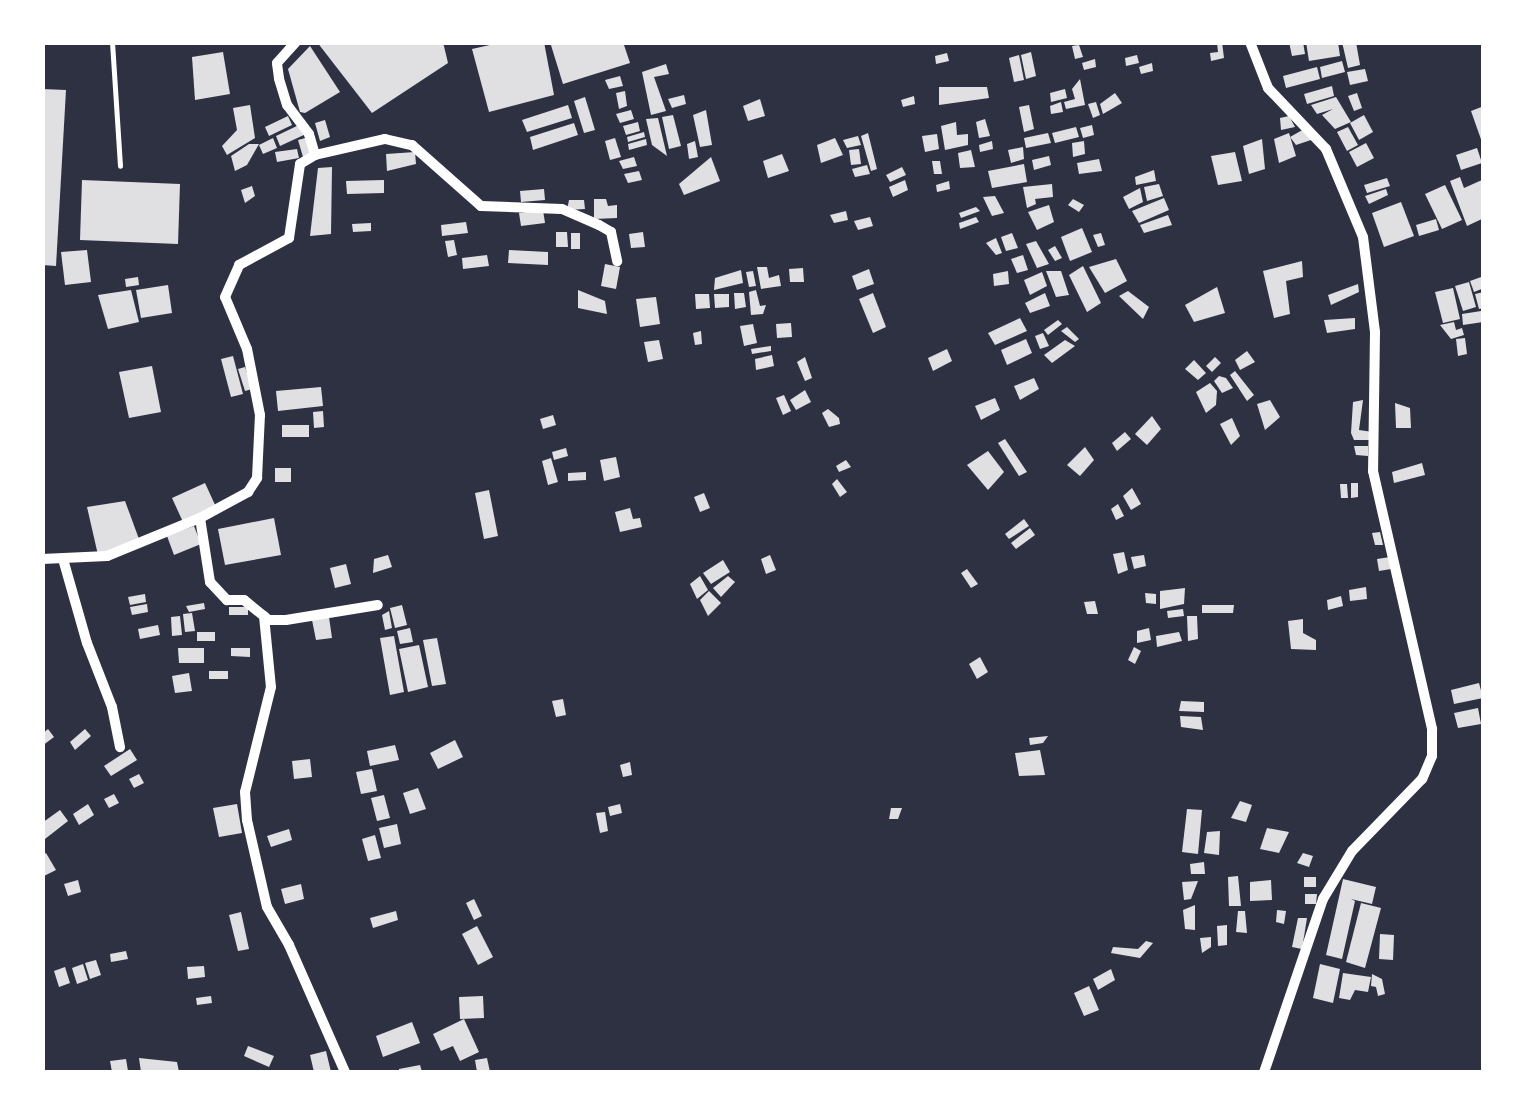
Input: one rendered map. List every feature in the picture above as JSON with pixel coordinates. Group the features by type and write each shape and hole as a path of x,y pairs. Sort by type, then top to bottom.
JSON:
{"street":[{"path":"296,42 278,63 279,78 287,105 310,134 315,155"},
{"path":"1250,42 1268,88 1326,149 1363,237 1375,332 1372,471 1432,742 1432,756 1422,779 1352,851 1323,900 1264,1072"},
{"path":"42,559 108,556 200,518 248,492 257,478 262,444 247,348 225,297 228,282 240,265 289,238 300,164 315,155 386,139 412,145 481,206 562,209 611,232 616,261"},
{"path":"200,518 214,592 226,600 244,600 264,616 286,620 378,605"},
{"path":"63,559 120,747"},
{"path":"264,616 270,686 245,792 247,820 267,907 310,990 345,1072"}],"lane":[{"path":"112,42 120,166"}],"building":[{"path":"317,42 443,42 448,63 372,113"},
{"path":"503,42 544,42 554,95 489,112 472,49"},
{"path":"550,42 623,42 630,63 563,84"},
{"path":"1222,42 1224,58 1211,61 1210,53 1218,52 1217,43"},
{"path":"1289,42 1303,42 1305,54 1292,56"},
{"path":"1306,42 1338,42 1340,56 1309,61"},
{"path":"1342,42 1356,42 1360,65 1348,68"},
{"path":"1079,45 1083,57 1075,59 1072,46"},
{"path":"310,46 340,92 305,113 300,112 288,69"},
{"path":"223,52 230,94 195,100 192,57"},
{"path":"1031,52 1036,76 1026,79 1021,55"},
{"path":"947,53 949,61 936,64 935,56"},
{"path":"1019,55 1024,80 1014,82 1009,58"},
{"path":"1137,55 1139,63 1126,66 1125,58"},
{"path":"1095,59 1096,67 1084,70 1082,63"},
{"path":"1342,61 1345,72 1322,78 1320,67"},
{"path":"1152,63 1153,71 1141,74 1139,67"},
{"path":"666,64 669,74 654,77 666,111 651,115 642,72"},
{"path":"1317,67 1320,79 1286,88 1283,76"},
{"path":"1365,69 1368,81 1350,85 1347,72"},
{"path":"620,76 623,86 609,89 605,80"},
{"path":"1080,79 1085,105 1066,109 1064,102 1075,99 1072,89"},
{"path":"1332,86 1334,96 1307,104 1304,94"},
{"path":"939,87 987,87 989,98 939,105"},
{"path":"42,89 66,90 56,266 42,265"},
{"path":"1065,89 1067,98 1051,102 1050,93"},
{"path":"625,91 627,106 619,109 616,93"},
{"path":"1115,93 1122,103 1103,114 1100,104"},
{"path":"1357,93 1362,108 1354,111 1348,96"},
{"path":"684,95 686,104 672,108 668,99"},
{"path":"914,96 915,104 903,107 901,100"},
{"path":"585,97 595,130 584,133 574,101"},
{"path":"1336,97 1351,122 1335,129 1322,115 1333,109 1317,114 1311,105"},
{"path":"760,99 765,116 748,121 743,106"},
{"path":"1061,102 1063,112 1051,114 1050,106"},
{"path":"1096,102 1100,115 1093,118 1088,104"},
{"path":"250,105 255,138 227,155 222,146 237,130 233,108"},
{"path":"568,105 572,118 527,132 522,120"},
{"path":"1029,105 1034,129 1024,132 1019,107"},
{"path":"1484,106 1484,144 1483,145 1471,111"},
{"path":"631,110 634,119 620,123 616,114"},
{"path":"706,110 712,145 700,147 693,115"},
{"path":"673,115 681,146 669,149 662,117"},
{"path":"1364,115 1373,132 1359,140 1350,123"},
{"path":"288,116 292,125 269,136 265,127"},
{"path":"1289,116 1295,127 1281,130 1280,118"},
{"path":"658,118 667,156 652,145 646,119"},
{"path":"985,119 990,136 979,138 976,122"},
{"path":"325,120 330,137 320,141 315,123"},
{"path":"638,122 640,131 626,135 623,126"},
{"path":"956,122 957,135 968,134 968,145 945,150 941,126"},
{"path":"574,123 578,135 533,150 530,137"},
{"path":"301,124 306,134 280,146 276,136"},
{"path":"1092,125 1094,135 1083,138 1080,128"},
{"path":"1076,127 1079,137 1055,143 1052,133"},
{"path":"1348,127 1358,145 1347,151 1337,132"},
{"path":"1306,128 1314,139 1296,145 1290,137"},
{"path":"644,132 645,137 628,142 627,137"},
{"path":"868,133 877,169 871,171 861,136"},
{"path":"1048,133 1051,143 1026,148 1024,138"},
{"path":"1289,133 1296,156 1279,163 1274,139"},
{"path":"937,134 939,149 925,152 922,136"},
{"path":"858,136 861,145 847,148 843,140"},
{"path":"309,137 314,154 303,157 298,140"},
{"path":"273,138 277,148 263,154 259,145"},
{"path":"615,138 621,157 610,160 605,141"},
{"path":"835,138 843,155 821,163 817,145"},
{"path":"646,139 647,145 629,150 628,144"},
{"path":"1262,139 1265,169 1249,174 1243,146"},
{"path":"695,141 698,157 689,159 687,144"},
{"path":"992,141 993,149 980,152 979,145"},
{"path":"1084,141 1085,154 1073,157 1072,143"},
{"path":"1366,143 1374,158 1357,167 1349,152"},
{"path":"249,144 259,144 247,165 235,171 231,156"},
{"path":"1023,147 1024,159 1011,163 1008,150"},
{"path":"1477,148 1482,163 1461,170 1456,155"},
{"path":"297,149 299,158 277,162 275,152"},
{"path":"859,149 861,164 851,165 849,150"},
{"path":"971,150 975,167 960,168 958,153"},
{"path":"415,152 416,164 387,171 386,154"},
{"path":"1235,152 1242,181 1218,185 1211,156"},
{"path":"782,154 789,171 768,178 763,161"},
{"path":"1049,156 1051,165 1034,170 1032,160"},
{"path":"634,157 637,166 623,169 619,161"},
{"path":"711,157 720,181 684,195 679,184"},
{"path":"1099,159 1102,171 1079,174 1077,163"},
{"path":"932,161 940,161 942,174 934,174"},
{"path":"1024,164 1027,182 992,188 988,171"},
{"path":"867,165 870,174 855,177 852,169"},
{"path":"332,167 331,234 310,236 318,168"},
{"path":"902,167 906,175 890,182 886,175"},
{"path":"1154,170 1156,181 1136,185 1135,177"},
{"path":"639,171 642,180 628,183 624,174"},
{"path":"1460,177 1464,188 1482,180 1484,183 1484,218 1467,226 1450,181"},
{"path":"1387,178 1390,186 1367,193 1364,185"},
{"path":"82,180 180,184 178,244 80,240"},
{"path":"384,180 384,193 347,194 346,181"},
{"path":"905,180 908,190 893,197 889,187"},
{"path":"949,181 950,189 937,192 936,185"},
{"path":"1052,184 1053,197 1035,199 1036,204 1027,208 1023,187"},
{"path":"1159,184 1163,196 1147,201 1144,187"},
{"path":"1445,185 1462,220 1442,229 1425,194"},
{"path":"252,186 255,196 245,203 241,190"},
{"path":"1140,188 1143,202 1129,209 1123,197"},
{"path":"544,189 545,200 521,202 520,191"},
{"path":"1386,189 1388,195 1369,204 1365,196"},
{"path":"995,196 1004,213 992,216 983,197"},
{"path":"1164,198 1169,210 1139,223 1132,211"},
{"path":"594,199 606,199 608,206 617,205 617,218 594,219"},
{"path":"1073,199 1084,205 1079,212 1068,205"},
{"path":"569,200 584,200 585,209 567,210"},
{"path":"1401,202 1414,236 1384,247 1372,213"},
{"path":"1049,205 1054,222 1037,230 1028,212"},
{"path":"976,207 980,211 961,218 959,213"},
{"path":"543,210 545,223 521,226 519,213"},
{"path":"846,211 848,220 834,223 830,215"},
{"path":"1168,215 1172,225 1144,233 1140,225"},
{"path":"870,217 873,226 858,230 854,221"},
{"path":"976,217 979,222 960,229 959,223"},
{"path":"1436,219 1439,230 1419,236 1416,225"},
{"path":"466,222 468,233 442,236 441,225"},
{"path":"371,223 371,231 353,232 352,224"},
{"path":"1082,228 1092,252 1070,261 1061,237"},
{"path":"556,232 567,232 568,247 556,247"},
{"path":"643,232 645,247 631,248 629,234"},
{"path":"571,233 580,233 580,249 571,249"},
{"path":"1012,233 1018,248 1006,251 1001,237"},
{"path":"1101,233 1105,245 1098,247 1093,235"},
{"path":"996,238 1002,253 996,255 986,243"},
{"path":"454,240 457,255 448,257 445,241"},
{"path":"1036,241 1049,264 1037,268 1026,244"},
{"path":"1055,246 1062,258 1055,261 1048,250"},
{"path":"87,250 91,282 65,285 61,252"},
{"path":"509,250 548,252 548,265 508,263"},
{"path":"487,255 489,266 463,269 462,258"},
{"path":"1023,255 1028,270 1017,273 1011,259"},
{"path":"1116,259 1127,281 1105,293 1089,267"},
{"path":"1302,261 1303,277 1286,281 1290,314 1274,318 1263,271"},
{"path":"605,264 620,267 616,289 601,286"},
{"path":"1083,266 1101,303 1087,312 1069,275"},
{"path":"757,267 767,267 769,278 779,275 781,286 761,289"},
{"path":"803,268 804,282 790,282 789,269"},
{"path":"869,269 874,284 857,290 852,276"},
{"path":"741,270 743,283 714,290 715,278"},
{"path":"753,271 756,286 749,287 746,272"},
{"path":"1008,271 1009,284 994,286 993,274"},
{"path":"1046,271 1061,271 1069,295 1056,297"},
{"path":"1042,272 1047,286 1030,295 1024,280"},
{"path":"1484,276 1484,288 1474,292 1470,281"},
{"path":"138,277 139,285 126,287 125,279"},
{"path":"1469,282 1476,307 1463,311 1455,286"},
{"path":"1358,284 1359,292 1331,305 1328,295"},
{"path":"168,285 172,313 141,318 136,290"},
{"path":"1217,287 1225,313 1194,322 1185,305"},
{"path":"1453,288 1460,319 1443,323 1435,292"},
{"path":"131,290 139,322 108,329 98,295"},
{"path":"578,290 605,301 607,314 578,308"},
{"path":"756,290 760,306 766,305 763,314 751,315 749,292"},
{"path":"1128,291 1149,307 1143,319 1119,296"},
{"path":"1484,292 1484,308 1479,309 1475,294"},
{"path":"734,293 744,293 746,307 735,309"},
{"path":"873,293 886,327 873,333 859,299"},
{"path":"1045,293 1050,306 1030,313 1025,303"},
{"path":"695,294 709,294 710,308 696,309"},
{"path":"714,294 729,294 729,307 715,308"},
{"path":"656,297 660,324 640,327 636,299"},
{"path":"1481,311 1483,322 1463,325 1462,314"},
{"path":"1020,318 1027,331 995,345 988,333"},
{"path":"1355,318 1355,329 1327,333 1324,320"},
{"path":"1058,320 1062,324 1048,335 1044,330"},
{"path":"1454,322 1456,330 1462,328 1464,335 1451,339 1440,325"},
{"path":"791,323 792,337 777,338 776,324"},
{"path":"753,324 757,343 744,346 740,326"},
{"path":"1067,327 1079,339 1075,342 1061,331"},
{"path":"701,331 702,344 695,345 693,333"},
{"path":"1043,333 1049,346 1040,349 1035,336"},
{"path":"1465,338 1467,354 1458,356 1456,339"},
{"path":"1026,339 1032,353 1007,365 1001,350"},
{"path":"659,340 663,359 648,362 644,342"},
{"path":"1065,340 1075,346 1052,363 1044,355"},
{"path":"771,346 771,351 752,354 751,349"},
{"path":"947,349 952,361 933,371 928,358"},
{"path":"1247,351 1255,362 1240,370 1235,360"},
{"path":"772,355 774,366 756,370 755,359"},
{"path":"233,356 243,394 231,397 221,359"},
{"path":"805,357 812,378 805,381 797,362"},
{"path":"1215,357 1221,363 1212,372 1206,366"},
{"path":"1194,360 1206,373 1198,380 1185,369"},
{"path":"152,366 161,412 129,418 119,372"},
{"path":"245,367 252,389 245,391 238,369"},
{"path":"1235,371 1254,395 1247,401 1230,375"},
{"path":"1219,376 1226,378 1233,388 1222,393 1214,381"},
{"path":"1034,378 1039,389 1020,400 1014,386"},
{"path":"1210,383 1217,391 1216,405 1206,413 1196,392"},
{"path":"321,387 323,406 278,411 276,391"},
{"path":"805,390 811,402 796,410 790,400"},
{"path":"784,395 791,411 783,415 776,398"},
{"path":"995,398 1000,410 981,420 975,406"},
{"path":"1270,400 1280,417 1265,430 1257,404"},
{"path":"1363,400 1359,430 1373,432 1372,440 1354,440 1353,402"},
{"path":"1395,403 1410,408 1411,428 1396,428"},
{"path":"828,409 840,424 829,427 822,413"},
{"path":"323,411 324,427 314,428 313,412"},
{"path":"553,415 556,425 543,429 540,419"},
{"path":"1152,416 1161,429 1147,445 1135,434"},
{"path":"1232,418 1240,436 1231,445 1220,424"},
{"path":"282,425 309,425 309,437 282,437"},
{"path":"1125,432 1131,439 1117,451 1112,443"},
{"path":"1005,439 1027,472 1019,476 998,443"},
{"path":"1354,446 1368,446 1368,456 1356,455"},
{"path":"1085,447 1094,460 1080,476 1067,465"},
{"path":"566,448 568,456 554,460 552,452"},
{"path":"988,451 1004,472 988,490 967,465"},
{"path":"616,457 620,477 604,481 600,460"},
{"path":"551,458 558,482 548,485 542,461"},
{"path":"846,460 851,467 839,472 836,466"},
{"path":"1422,463 1425,475 1394,483 1392,472"},
{"path":"275,468 291,468 291,482 275,482"},
{"path":"586,472 586,480 568,481 568,473"},
{"path":"837,479 847,492 840,497 832,484"},
{"path":"205,483 216,507 183,522 172,498"},
{"path":"1351,483 1358,483 1358,497 1351,498"},
{"path":"1340,484 1347,484 1348,498 1341,498"},
{"path":"1132,488 1141,504 1131,510 1123,496"},
{"path":"489,490 498,536 484,539 475,493"},
{"path":"704,493 710,508 700,512 694,497"},
{"path":"125,501 139,539 98,555 87,507"},
{"path":"1118,504 1124,516 1116,520 1111,509"},
{"path":"630,508 633,519 640,518 642,527 620,532 615,512"},
{"path":"274,518 281,555 225,565 218,529"},
{"path":"1024,519 1029,526 1009,539 1005,534"},
{"path":"194,526 201,544 174,555 167,536"},
{"path":"1030,528 1035,535 1016,549 1011,543"},
{"path":"1380,532 1383,545 1375,545 1372,533"},
{"path":"1124,552 1128,570 1118,574 1113,554"},
{"path":"388,555 392,567 373,573 374,559"},
{"path":"770,555 776,570 766,574 761,559"},
{"path":"1144,555 1146,566 1134,569 1131,557"},
{"path":"1390,557 1391,569 1379,571 1377,559"},
{"path":"723,560 730,572 711,584 703,573"},
{"path":"346,564 351,584 335,588 330,568"},
{"path":"967,569 978,584 971,588 961,573"},
{"path":"700,576 708,590 697,599 690,584"},
{"path":"728,576 735,582 721,597 713,588"},
{"path":"1366,587 1367,599 1350,601 1349,590"},
{"path":"1185,588 1184,604 1160,609 1160,591"},
{"path":"709,591 721,603 708,616 700,600"},
{"path":"1145,593 1156,594 1156,604 1146,603"},
{"path":"145,594 146,602 130,605 128,597"},
{"path":"1341,596 1343,606 1328,610 1327,600"},
{"path":"1095,601 1098,614 1087,614 1084,602"},
{"path":"204,603 205,609 189,612 186,606"},
{"path":"147,604 148,612 132,615 130,607"},
{"path":"402,605 407,625 395,628 390,608"},
{"path":"1202,605 1234,605 1233,613 1202,613"},
{"path":"229,607 248,607 248,615 229,615"},
{"path":"1183,609 1184,616 1168,618 1167,611"},
{"path":"389,611 392,628 385,630 382,615"},
{"path":"192,613 195,631 185,632 183,614"},
{"path":"180,616 182,635 172,636 171,617"},
{"path":"1187,616 1197,616 1198,639 1188,641"},
{"path":"329,617 332,638 316,640 312,620"},
{"path":"1303,619 1303,633 1316,640 1316,650 1291,649 1288,621"},
{"path":"158,625 160,635 140,639 138,629"},
{"path":"410,628 413,642 400,644 397,631"},
{"path":"1149,628 1151,640 1137,643 1137,631"},
{"path":"197,632 215,632 215,641 197,641"},
{"path":"1179,632 1182,641 1157,647 1156,636"},
{"path":"394,636 404,692 390,695 380,638"},
{"path":"437,638 446,684 432,686 423,640"},
{"path":"419,645 428,687 408,692 399,649"},
{"path":"1134,647 1141,651 1135,664 1128,660"},
{"path":"178,648 204,648 204,663 179,663"},
{"path":"231,648 250,648 250,657 231,656"},
{"path":"980,657 988,672 977,679 969,664"},
{"path":"209,671 228,671 228,679 209,679"},
{"path":"189,673 192,691 175,693 172,676"},
{"path":"1479,683 1483,698 1454,704 1451,690"},
{"path":"563,699 566,715 556,717 552,701"},
{"path":"1181,701 1204,702 1204,712 1179,711"},
{"path":"1478,708 1481,724 1458,728 1454,713"},
{"path":"1180,716 1201,717 1203,730 1181,727"},
{"path":"48,729 54,737 42,746 42,734"},
{"path":"85,729 91,736 75,750 70,742"},
{"path":"1048,736 1043,743 1030,745 1029,738"},
{"path":"455,740 463,757 438,769 430,753"},
{"path":"395,745 399,760 370,766 367,751"},
{"path":"130,749 137,760 111,776 104,766"},
{"path":"1040,750 1045,775 1019,776 1015,753"},
{"path":"310,759 312,777 294,779 292,761"},
{"path":"630,762 632,775 623,777 620,765"},
{"path":"372,769 377,791 361,794 356,772"},
{"path":"139,774 144,783 134,788 129,779"},
{"path":"418,788 426,809 410,814 403,793"},
{"path":"114,794 119,803 109,808 104,799"},
{"path":"384,795 390,818 377,821 371,798"},
{"path":"1240,801 1252,805 1246,822 1231,818"},
{"path":"88,804 94,815 79,825 73,814"},
{"path":"237,804 242,833 219,837 213,808"},
{"path":"620,804 622,813 610,816 608,807"},
{"path":"891,808 902,808 898,819 889,819"},
{"path":"1187,809 1202,810 1198,854 1182,852"},
{"path":"60,810 68,821 45,839 42,823"},
{"path":"605,812 608,831 600,833 596,813"},
{"path":"397,824 401,844 384,848 379,828"},
{"path":"1267,828 1289,832 1279,853 1260,849"},
{"path":"289,829 292,840 271,847 267,836"},
{"path":"1220,831 1219,855 1204,853 1207,832"},
{"path":"375,835 381,858 368,861 362,839"},
{"path":"46,853 56,870 42,877 42,855"},
{"path":"1303,853 1313,856 1309,867 1297,863"},
{"path":"1204,862 1205,874 1191,874 1190,864"},
{"path":"1238,876 1241,906 1229,906 1228,877"},
{"path":"1304,877 1316,877 1316,887 1304,887"},
{"path":"1343,879 1376,887 1372,904 1351,899 1355,901 1342,959 1326,955"},
{"path":"78,880 81,892 68,896 64,884"},
{"path":"1271,880 1272,900 1250,901 1250,882"},
{"path":"1198,881 1191,899 1184,900 1182,882"},
{"path":"301,884 304,899 285,904 281,889"},
{"path":"1305,894 1317,894 1316,904 1305,904"},
{"path":"474,899 482,916 474,920 466,903"},
{"path":"1361,903 1381,908 1365,968 1346,962"},
{"path":"1195,905 1195,930 1185,929 1183,910"},
{"path":"1277,910 1286,911 1284,924 1276,922"},
{"path":"396,911 398,920 373,928 370,918"},
{"path":"1238,911 1245,911 1247,933 1236,932"},
{"path":"241,912 249,949 238,951 229,915"},
{"path":"1298,918 1307,918 1302,949 1292,947"},
{"path":"1227,925 1227,945 1218,946 1217,926"},
{"path":"477,926 493,957 478,965 462,934"},
{"path":"1380,934 1394,935 1393,960 1379,959"},
{"path":"1211,937 1211,947 1202,953 1200,938"},
{"path":"1146,941 1153,943 1140,958 1111,953 1113,947 1138,949"},
{"path":"126,951 128,959 111,962 110,954"},
{"path":"96,960 101,975 90,979 85,963"},
{"path":"83,964 88,980 77,984 72,968"},
{"path":"1320,964 1340,969 1333,1003 1313,998"},
{"path":"204,966 205,977 188,979 187,967"},
{"path":"65,967 70,983 59,987 54,971"},
{"path":"1111,969 1115,980 1098,990 1093,979"},
{"path":"1343,973 1371,977 1368,992 1355,990 1350,1000 1339,998"},
{"path":"1372,974 1382,979 1385,994 1378,996 1376,987 1371,986"},
{"path":"1089,986 1099,1010 1084,1016 1074,993"},
{"path":"211,996 212,1003 197,1005 196,998"},
{"path":"483,996 484,1018 460,1019 459,997"},
{"path":"464,1019 479,1052 460,1061 453,1046 441,1051 433,1034"},
{"path":"412,1022 420,1043 383,1057 376,1036"},
{"path":"248,1046 274,1056 269,1067 244,1056"},
{"path":"326,1051 331,1072 314,1072 310,1055"},
{"path":"139,1058 177,1062 179,1072 141,1072"},
{"path":"487,1058 490,1072 477,1072 475,1060"},
{"path":"126,1059 128,1071 112,1072 110,1061"},
{"path":"420,1065 422,1072 399,1072 399,1069"}]}
